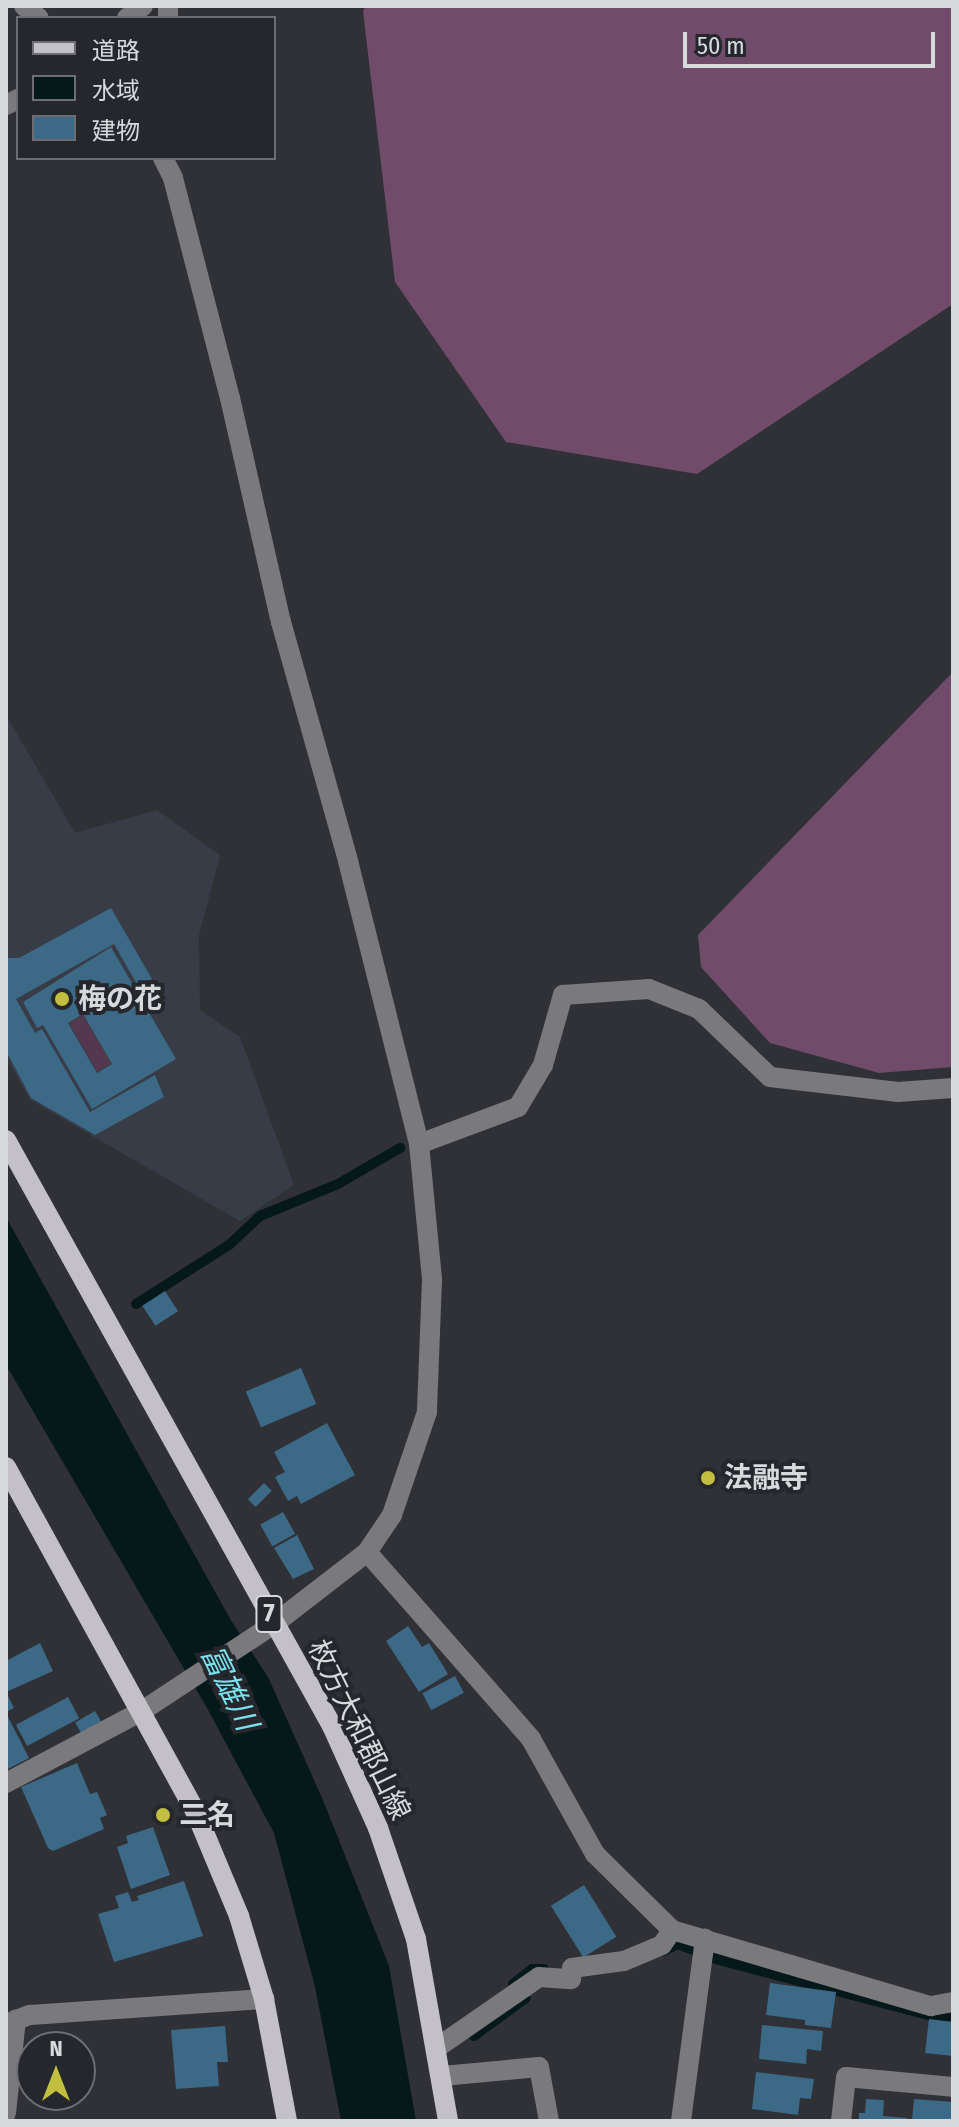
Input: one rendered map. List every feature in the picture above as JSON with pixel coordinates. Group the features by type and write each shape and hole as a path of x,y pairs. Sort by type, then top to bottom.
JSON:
{"main road":[{"name":"枚方大和郡山線","path":"6,1140 268,1628 332,1726 378,1828 416,1939 438,2047 448,2121"},
{"path":"6,1467 196,1813 239,1916 264,1999 287,2121"}],"street":[{"path":"6,1783 142,1711 268,1628 367,1552 392,1515 427,1412 432,1280 419,1144 348,861 281,622 230,398 172,168"},
{"path":"419,1144 518,1107 543,1065 563,995 649,989 699,1009 770,1077 898,1092 953,1088"},
{"path":"367,1552 531,1739 595,1854 672,1930 931,2006 953,2002"},
{"path":"438,2047 539,1977 571,1979 572,1968 624,1961 662,1945 672,1930"},
{"path":"681,2121 705,1939"},
{"path":"6,2113 11,2022 30,2015 264,1999"},
{"path":"442,2076 539,2067 549,2121"},
{"path":"841,2121 846,2077 953,2087"}],"shaded area":[{"path":"366,6 953,6 953,304 697,474 506,442 395,282 363,11"},
{"path":"953,672 953,1067 879,1073 770,1043 701,967 698,935"},
{"path":"6,715 75,833 157,810 220,855 199,935 200,1010 240,1037 294,1185 240,1221 30,1100 6,1057"},
{"path":"83,1015 111,1063 97,1071 69,1023"}],"water":[{"name":"富雄川","path":"6,1217 232,1622 268,1677 323,1800 389,1966 416,2121 341,2121 315,1987 274,1833 207,1708 6,1365"}],"building":[{"path":"111,908 152,979 138,986 114,944 16,999 35,1033 42,1029 90,1112 155,1075 164,1097 95,1135 31,1098 6,1051 6,958 19,958"},
{"path":"111,947 176,1059 92,1109 43,1025 37,1028 23,1002","holes":["83,1014 112,1064 97,1073 68,1023"]},
{"path":"165,1291 178,1311 155,1326 142,1306"},
{"path":"301,1368 316,1404 261,1427 246,1391"},
{"path":"327,1423 355,1475 301,1504 297,1496 288,1501 275,1477 285,1472 274,1452"},
{"path":"264,1483 272,1491 256,1507 248,1499"},
{"path":"283,1512 295,1534 272,1546 260,1525"},
{"path":"297,1535 314,1569 293,1579 274,1548"},
{"path":"408,1626 422,1647 429,1643 448,1674 419,1692 386,1641"},
{"path":"40,1643 53,1671 6,1692 6,1661"},
{"path":"455,1676 464,1693 431,1710 422,1693"},
{"path":"6,1692 14,1708 6,1712"},
{"path":"68,1697 79,1718 27,1746 16,1725"},
{"path":"95,1711 102,1723 82,1735 75,1722"},
{"path":"6,1713 29,1758 8,1769 6,1766"},
{"path":"77,1763 90,1794 97,1792 107,1815 100,1818 104,1829 53,1851 48,1848 21,1787"},
{"path":"153,1827 170,1875 131,1889 117,1847 128,1843 126,1836"},
{"path":"184,1881 203,1936 114,1962 98,1914 119,1908 115,1896 128,1892 132,1902 139,1900 137,1896"},
{"path":"584,1885 616,1937 583,1957 551,1906"},
{"path":"770,1983 836,1992 831,2028 805,2025 805,2020 766,2015"},
{"path":"929,2019 953,2022 953,2056 925,2053"},
{"path":"762,2025 823,2031 821,2051 807,2049 806,2064 759,2059"},
{"path":"225,2026 228,2062 217,2062 219,2086 176,2089 171,2030"},
{"path":"756,2072 814,2079 811,2099 800,2098 798,2115 752,2109"},
{"path":"866,2099 884,2100 883,2116 907,2118 907,2121 859,2121 859,2113 865,2113"},
{"path":"914,2099 953,2102 953,2121 912,2121"}],"waterway":[{"path":"136,1304 229,1245 260,1216 338,1184 400,1148"},
{"path":"663,1951 678,1944 719,1960 932,2016 953,2016"},
{"path":"513,1984 532,1969 544,1969"},
{"path":"474,2036 526,1998"}],"place":[{"name":"梅の花","path":"62,999"},
{"name":"法融寺","path":"708,1478"},
{"name":"二名","path":"163,1815"}]}
